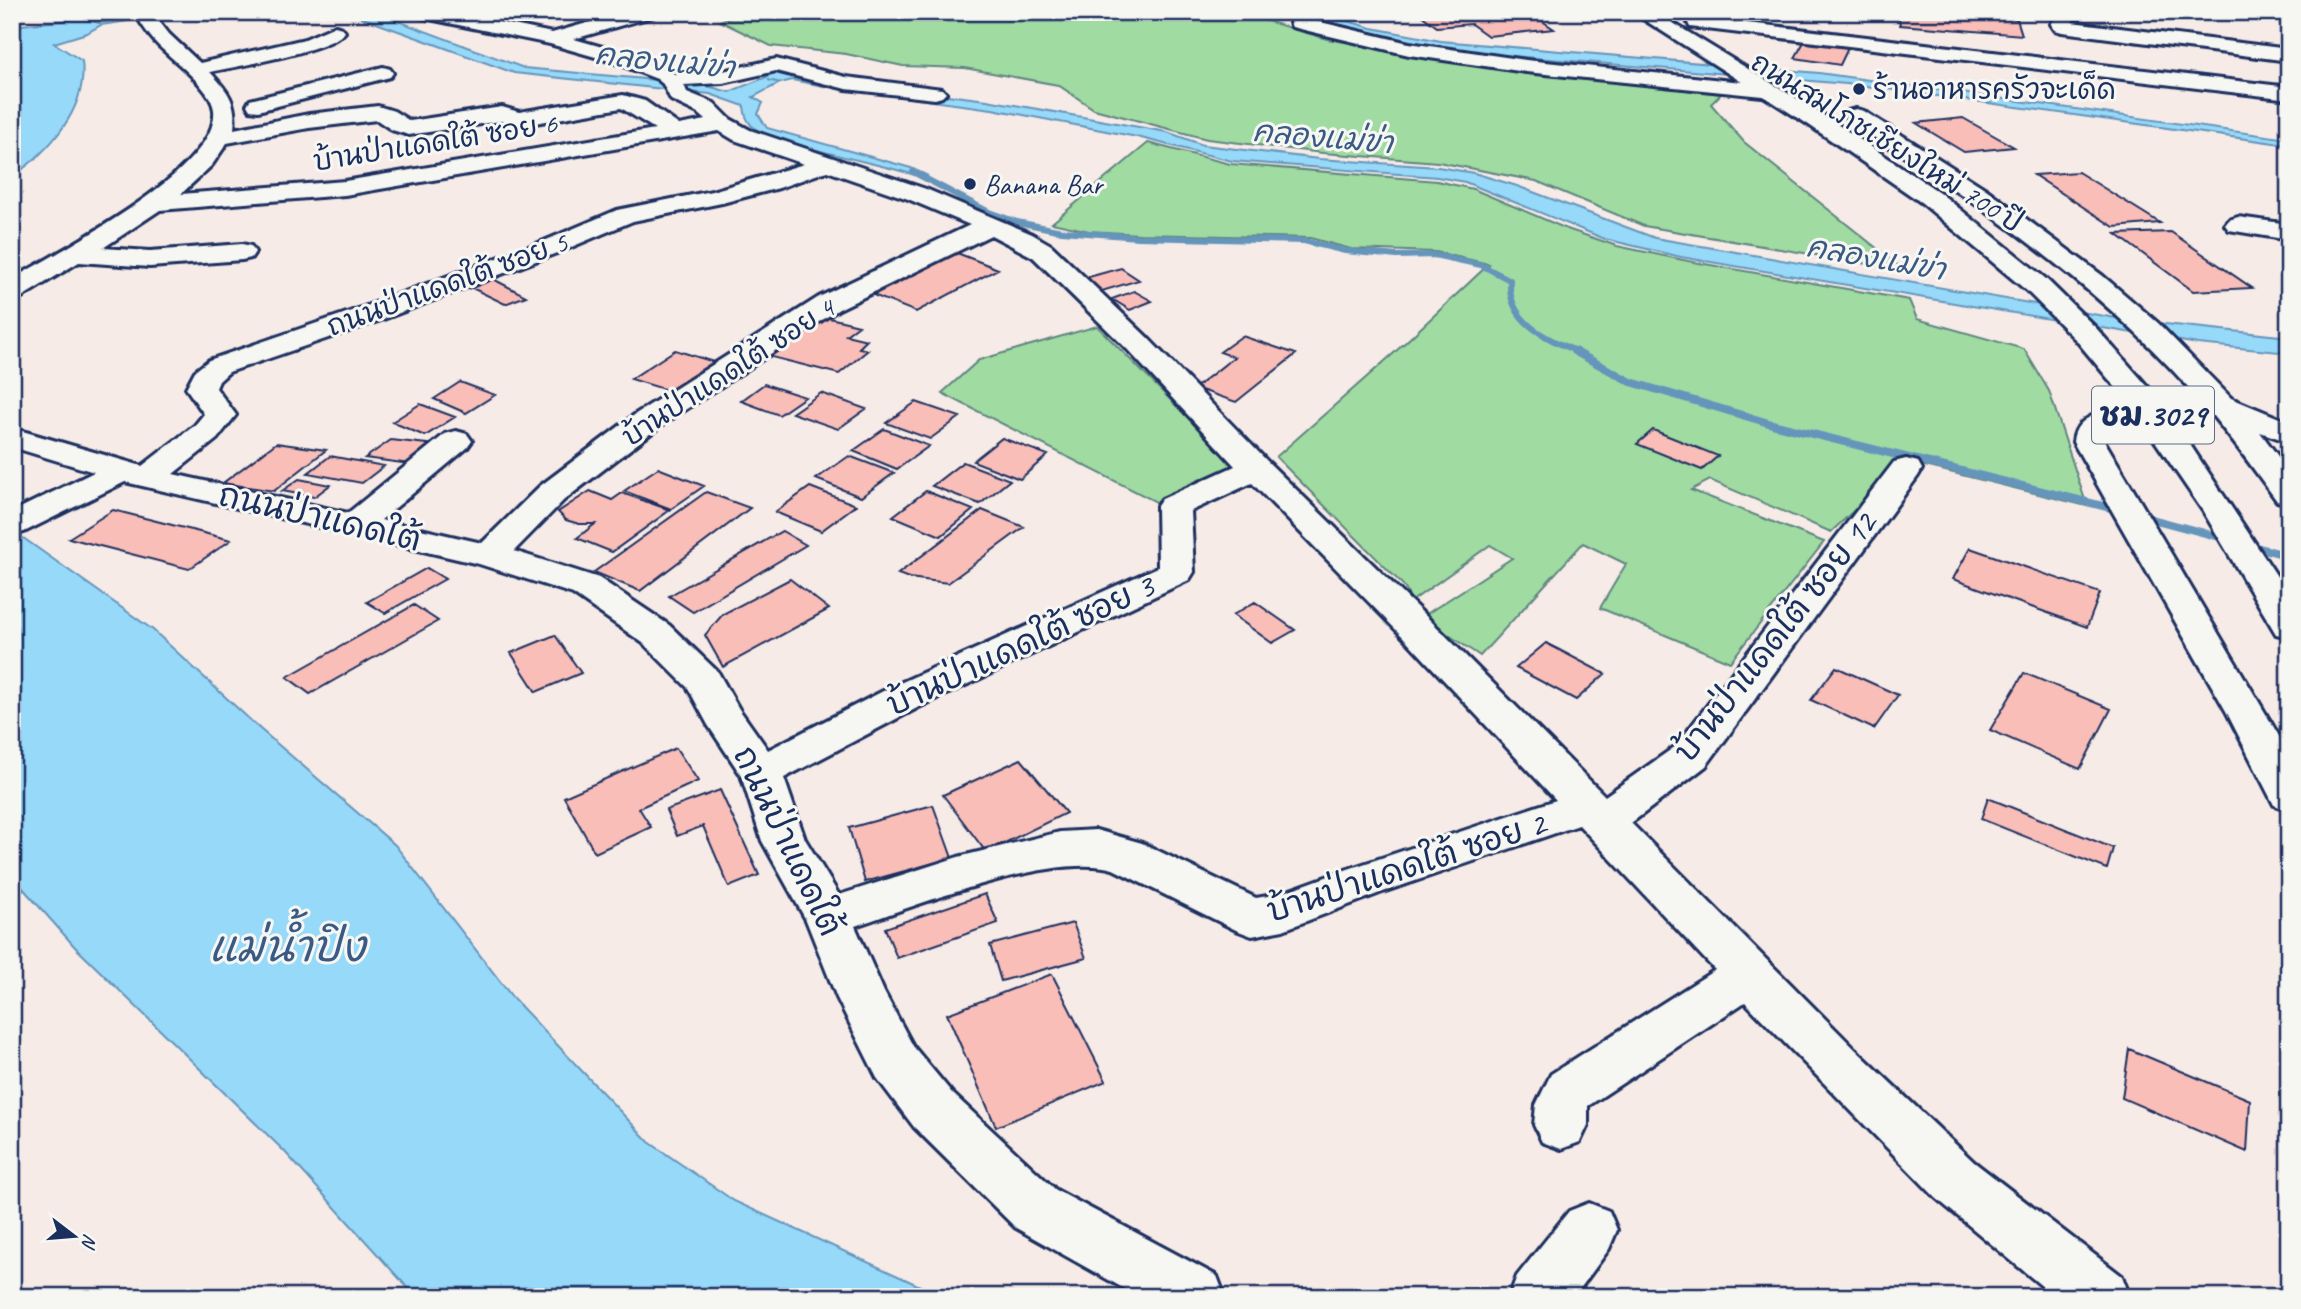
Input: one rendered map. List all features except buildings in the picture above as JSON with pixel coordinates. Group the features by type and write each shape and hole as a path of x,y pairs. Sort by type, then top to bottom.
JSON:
{"street":[{"path":"422,12 553,39 706,108 722,124 754,140 829,163 991,225 1042,251 1137,343 1256,469 1422,634 1837,1065 1955,1180 2101,1297"},
{"path":"553,39 647,12"},
{"name":"ถนนสมโภชเชียงใหม่ 700 ปี","path":"1641,12 1725,47"},
{"name":"ถนนสมโภชเชียงใหม่ 700 ปี","path":"1679,12 1697,23 1772,91 1804,109 1903,177 1981,237 2022,272 2086,334 2138,394 2187,461 2289,625"},
{"path":"2070,12 2060,24 2062,26 2289,55"},
{"path":"12,291 156,203 194,171 219,138 226,112 215,92 162,38 145,15"},
{"path":"2174,41 2187,22"},
{"path":"1298,23 1409,48 1526,66 1772,91"},
{"path":"1697,23 1798,34 1923,41 2289,93"},
{"path":"194,69 311,43 335,32"},
{"path":"1725,47 1798,34"},
{"path":"219,138 309,121 378,113 387,114 399,126 409,128 502,114 518,119 623,101 637,106 670,92 776,65 846,83 935,93"},
{"path":"226,112 312,93 383,73"},
{"name":"บ้านป่าแดดใต้ ซอย 6","path":"156,203 345,188 670,92"},
{"name":"ถนนสมโภชเชียงใหม่ 700 ปี","path":"1833,102 1957,180 2094,281 2165,348 2284,472"},
{"name":"ถนนป่าแดดใต้ ซอย 5","path":"134,475 206,432 220,415 201,388 206,377 219,366 371,314 553,246 626,215 713,198 771,183 829,163"},
{"name":"บ้านป่าแดดใต้ ซอย 4","path":"489,555 552,493 648,420 829,303 991,225"},
{"path":"2238,225 2289,232"},
{"path":"72,254 150,259 242,252"},
{"path":"2138,394 2125,413 2090,429 2089,442 2246,711 2289,794"},
{"path":"2220,404 2289,433"},
{"path":"2089,442 2119,435 2138,437 2172,449 2187,461"},
{"name":"ถนนป่าแดดใต้","path":"12,437 134,475 489,555 586,586 656,634 704,681 722,715 761,772 784,841 828,917 862,998 895,1062 933,1110 1036,1209 1196,1297"},
{"path":"354,525 456,441"},
{"name":"บ้านป่าแดดใต้ ซอย 3","path":"761,772 905,697 1176,572 1174,506 1256,469"},
{"name":"บ้านป่าแดดใต้ ซอย 12","path":"1594,814 1690,756 1906,470"},
{"path":"12,525 57,503 134,475"},
{"name":"บ้านป่าแดดใต้ ซอย 2","path":"828,917 958,874 1060,849 1096,847 1126,855 1252,918 1283,912 1364,881 1594,814"},
{"path":"1561,1125 1562,1105 1569,1090 1749,974"},
{"path":"1538,1297 1589,1230"}],"green space":[{"path":"744,12 1237,12 1327,39 1502,69 1721,94 1711,104 1744,142 1904,270 1644,226 1536,181 1438,162 1323,153 1207,139 1094,109 1058,85 965,68 903,66 846,54 771,46 720,21"},
{"path":"1148,143 1230,164 1437,181 1473,189 1567,229 1617,246 1909,300 1917,319 2024,349 2049,391 2087,506 1913,463 1863,502 1831,532 1710,480 1691,490 1824,542 1730,662 1600,608 1626,564 1583,543 1480,656 1422,617 1512,558 1490,545 1412,601 1403,585 1276,457 1394,353 1489,264 1436,252 1351,249 1310,238 1140,234 1089,231 1052,223"},
{"path":"1097,326 1235,465 1158,503 942,393 979,360"}],"water":[{"path":"82,12 95,12 85,19 99,23 159,12 189,12 101,25 87,33 54,43 82,61 79,96 52,142 12,177 12,26 69,20"},
{"path":"346,12 374,12 524,68 700,84 729,92 767,77 757,74 779,66 891,88 987,100 1167,132 1203,145 1319,159 1438,167 1474,173 1517,186 1655,238 2127,320 2289,337 2289,353 2198,344 1681,257 1605,239 1465,182 1437,177 1232,161 1137,137 992,109 792,80 781,83 768,80 780,83 753,97 763,103 758,114 767,128 911,168 928,176 918,176 763,133 748,121 744,106 710,94 514,73"},
{"path":"1284,12 1316,12 1372,28 1441,41 1819,73 2289,139 2289,145 1858,85 1454,51"},
{"name":"แม่น้ำปิง","path":"12,530 153,630 260,729 395,845 513,998 649,1142 734,1201 944,1297 416,1297 284,1151 75,947 12,876"}],"waterway":[{"path":"913,172 989,212 1017,222 1062,231 1138,237 1304,241 1345,251 1397,256 1434,255 1481,265 1510,280 1511,295 1522,318 1553,341 1578,352"},
{"path":"1574,351 1631,382 1772,424 2123,511"},
{"path":"2137,515 2231,540"},
{"path":"2245,544 2289,556"}],"place":[{"name":"ร้านอาหารครัวจะเด็ด","path":"1859,89"},
{"name":"Banana Bar","path":"970,184"}],"water label":[{"name":"คลองแม่ข่า","path":"665,61"},
{"name":"คลองแม่ข่า","path":"1323,137"},
{"name":"คลองแม่ข่า","path":"1876,258"}]}
